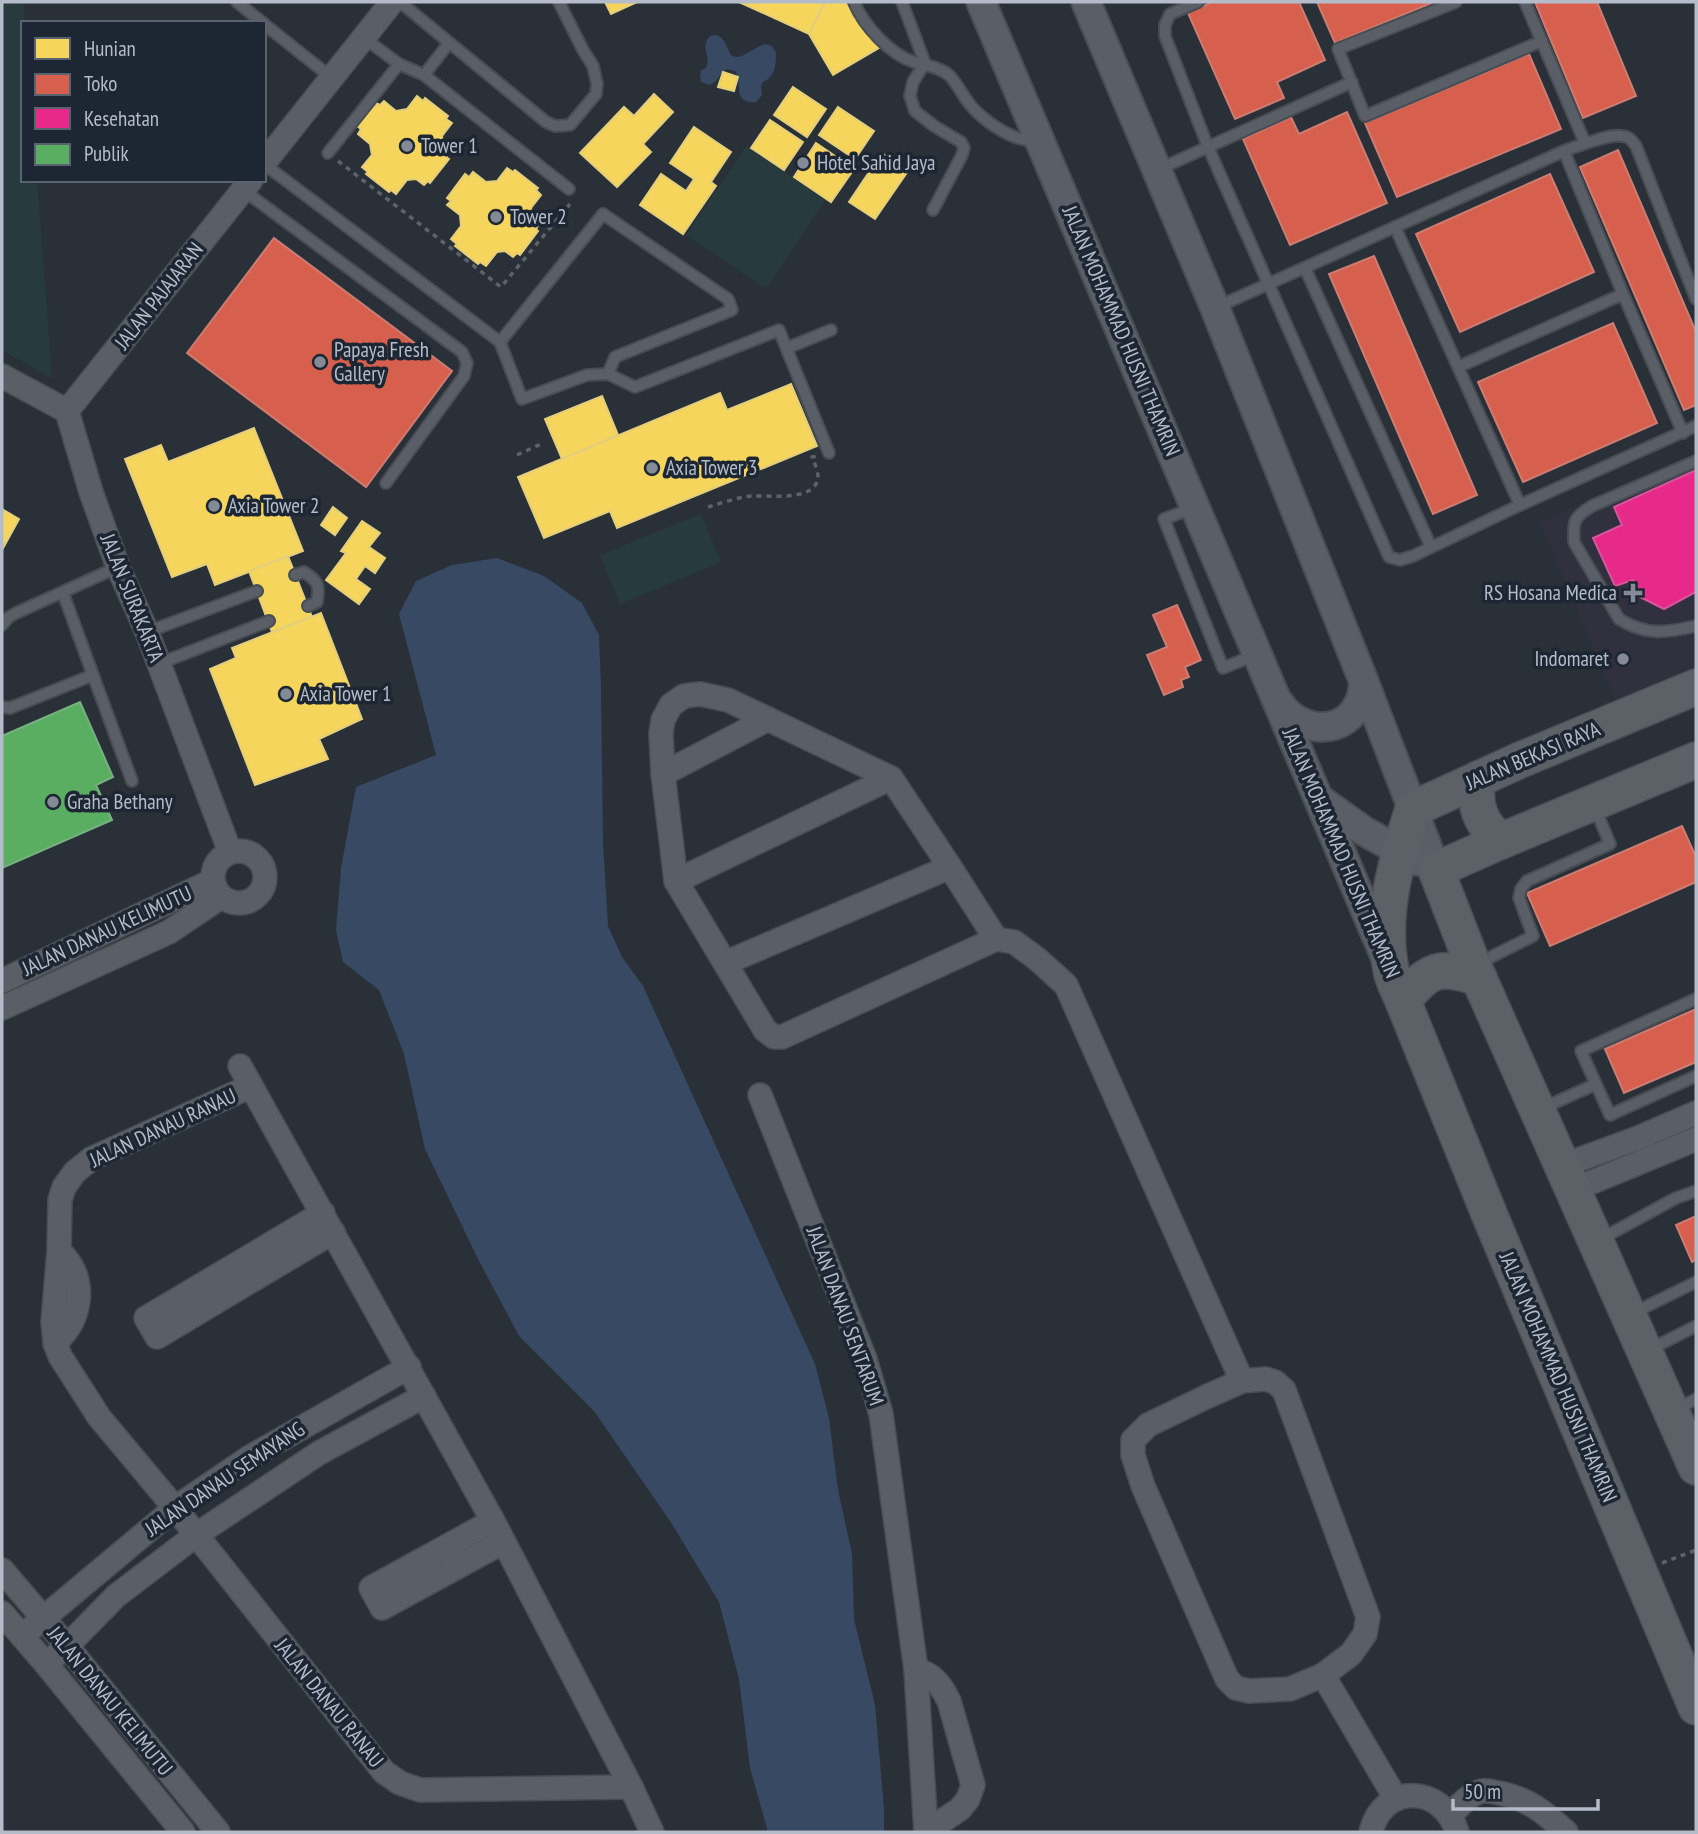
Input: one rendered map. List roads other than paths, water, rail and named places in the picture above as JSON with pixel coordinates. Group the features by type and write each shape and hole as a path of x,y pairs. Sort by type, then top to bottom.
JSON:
{"main road":[{"name":"JALAN BEKASI RAYA","path":"1413,809 1696,687"},
{"path":"1694,1456 1684,1406 1645,1352 1476,972 1436,870 1696,760"},
{"path":"1478,779 1475,793 1477,807 1490,832 1501,841"},
{"path":"1413,809 1390,891 1388,932 1397,986 1418,982 1440,970 1476,972"},
{"name":"JALAN MOHAMMAD HUSNI THAMRIN","path":"1397,986 1495,1228 1696,1707"}],"street":[{"path":"266,160 393,2"},
{"name":"JALAN MOHAMMAD HUSNI THAMRIN","path":"981,2 1397,986"},
{"path":"1086,2 1215,308 1436,870"},
{"name":"JALAN PAJAJARAN","path":"67,411 157,305 247,185"},
{"path":"2,376 67,411"},
{"name":"JALAN SURAKARTA","path":"67,411 91,492 118,567 147,632 230,852"},
{"path":"1278,700 1287,715 1302,725 1320,728 1337,724 1352,714 1361,699 1364,682"},
{"path":"996,939 891,778 728,700 700,694 684,696 671,705 663,720 661,733 663,774 676,881 765,1030 774,1037 782,1037 996,939 1014,943 1036,958 1066,985 1242,1381"},
{"path":"663,774 768,719"},
{"path":"676,881 891,778"},
{"path":"1319,799 1364,831 1436,870"},
{"path":"230,852 249,853 262,865 265,883 256,898 238,904 217,889 216,863 230,852"},
{"path":"725,962 950,867"},
{"name":"JALAN DANAU KELIMUTU","path":"2,981 217,889"},
{"name":"JALAN DANAU KELIMUTU","path":"2,1008 169,932 217,889"},
{"path":"240,1066 498,1531 652,1832"},
{"name":"JALAN DANAU RANAU","path":"251,1086 91,1160 75,1172 64,1187 60,1200 59,1251 68,1259 79,1282 77,1308 65,1334 55,1343 67,1369 99,1417 175,1508 384,1772 400,1783 421,1790 631,1787"},
{"name":"JALAN DANAU SENTARUM","path":"760,1095 865,1359 880,1413 916,1670 926,1832"},
{"path":"1568,1178 1638,1138 1696,1113"},
{"path":"1568,1178 1696,1139"},
{"path":"328,1222 157,1336 146,1318 328,1222"},
{"name":"JALAN DANAU SEMAYANG","path":"22,1636 175,1508 250,1457 408,1367"},
{"path":"1266,1379 1275,1382 1283,1390 1368,1617 1364,1634 1350,1654 1323,1675 1290,1689 1249,1692 1236,1688 1227,1679 1176,1565 1133,1455 1133,1440 1148,1425 1242,1381 1266,1379"},
{"name":"JALAN DANAU SEMAYANG","path":"46,1664 67,1647 116,1596 196,1535 319,1453 424,1396"},
{"path":"498,1531 382,1608 371,1588 498,1531"},
{"name":"JALAN DANAU KELIMUTU","path":"2,1570 218,1832"},
{"name":"JALAN DANAU KELIMUTU","path":"2,1613 183,1832"},
{"name":"JALAN DANAU SENTARUM","path":"916,1670 928,1674 939,1683 949,1701 973,1785 968,1799 960,1809 926,1832"},
{"path":"1323,1675 1396,1799"},
{"path":"1371,1832 1373,1822 1382,1809 1396,1799 1426,1797 1440,1804 1454,1824 1468,1798 1481,1791 1522,1799 1539,1809 1566,1832"}],"lane":[{"path":"237,2 261,21"},
{"path":"400,2 545,122 555,127 570,125 596,94 597,84 593,66 559,2"},
{"path":"854,2 872,31 889,48 913,62 925,63 949,76 970,105 994,125 1015,137 1040,143"},
{"path":"902,2 925,63"},
{"path":"1198,2 1170,14 1165,25 1165,36 1208,147 1389,557 1400,560 1413,556 1696,426"},
{"path":"1456,2 1338,49 1365,116 1542,41"},
{"path":"1525,2 1585,143"},
{"path":"266,25 331,78"},
{"path":"364,38 399,64 424,75 569,189"},
{"path":"424,75 449,43"},
{"path":"925,63 913,82 910,96 915,111 961,142 964,148 933,210"},
{"path":"328,153 399,64"},
{"path":"1157,170 1352,82"},
{"path":"1215,308 1564,151 1585,143 1622,135 1633,141 1696,299"},
{"path":"1564,151 1683,433"},
{"path":"266,165 500,342 522,399 587,375 608,374 635,387 779,330 829,453"},
{"path":"247,185 462,352 467,363 464,376 386,483"},
{"path":"500,342 603,214 728,299 732,310 615,357 608,374"},
{"path":"1395,227 1520,505"},
{"path":"1305,268 1431,547"},
{"path":"1458,367 1623,294"},
{"path":"787,348 831,330"},
{"path":"1696,461 1592,506 1577,515 1573,527 1574,542 1619,619 1645,631 1671,632 1696,626"},
{"path":"1195,507 1164,519 1223,668 1258,653"},
{"path":"2,625 16,613 118,567"},
{"path":"295,575 304,572 315,579 319,590 317,602 308,606"},
{"path":"147,632 257,591"},
{"path":"63,593 132,780"},
{"path":"158,664 268,621"},
{"path":"2,707 10,708 93,675"},
{"path":"1476,972 1533,936 1519,898 1521,888 1527,881 1610,844 1593,802"},
{"path":"1696,999 1581,1051 1610,1115 1696,1076"},
{"path":"1538,1111 1597,1084"},
{"path":"1596,1242 1676,1198 1696,1191"},
{"path":"1629,1315 1696,1282"},
{"path":"1645,1352 1696,1326"}],"water":[{"path":"716,35 724,41 734,57 765,44 772,46 776,53 774,70 763,82 762,95 756,102 743,100 735,71 726,69 709,85 701,82 701,70 706,68 708,59 705,48 707,41 710,36"},
{"path":"497,558 544,576 582,603 599,635 603,843 608,926 622,957 643,986 815,1364 829,1418 838,1490 852,1554 854,1619 875,1705 884,1832 768,1832 750,1768 739,1679 719,1602 672,1524 594,1411 519,1336 425,1149 404,1054 379,990 343,962 336,930 341,868 356,787 436,755 399,614 416,581 452,565"}],"place":[{"name":"Tower 1","path":"407,146"},
{"name":"Hotel Sahid Jaya","path":"803,163"},
{"name":"Tower 2","path":"496,217"},
{"name":"Papaya Fresh Gallery","path":"320,362"},
{"name":"Axia Tower 3","path":"652,468"},
{"name":"Axia Tower 2","path":"214,506"},
{"name":"RS Hosana Medica","path":"1633,593"},
{"name":"Indomaret","path":"1623,659"},
{"name":"Axia Tower 1","path":"286,694"},
{"name":"Graha Bethany","path":"53,802"}]}
